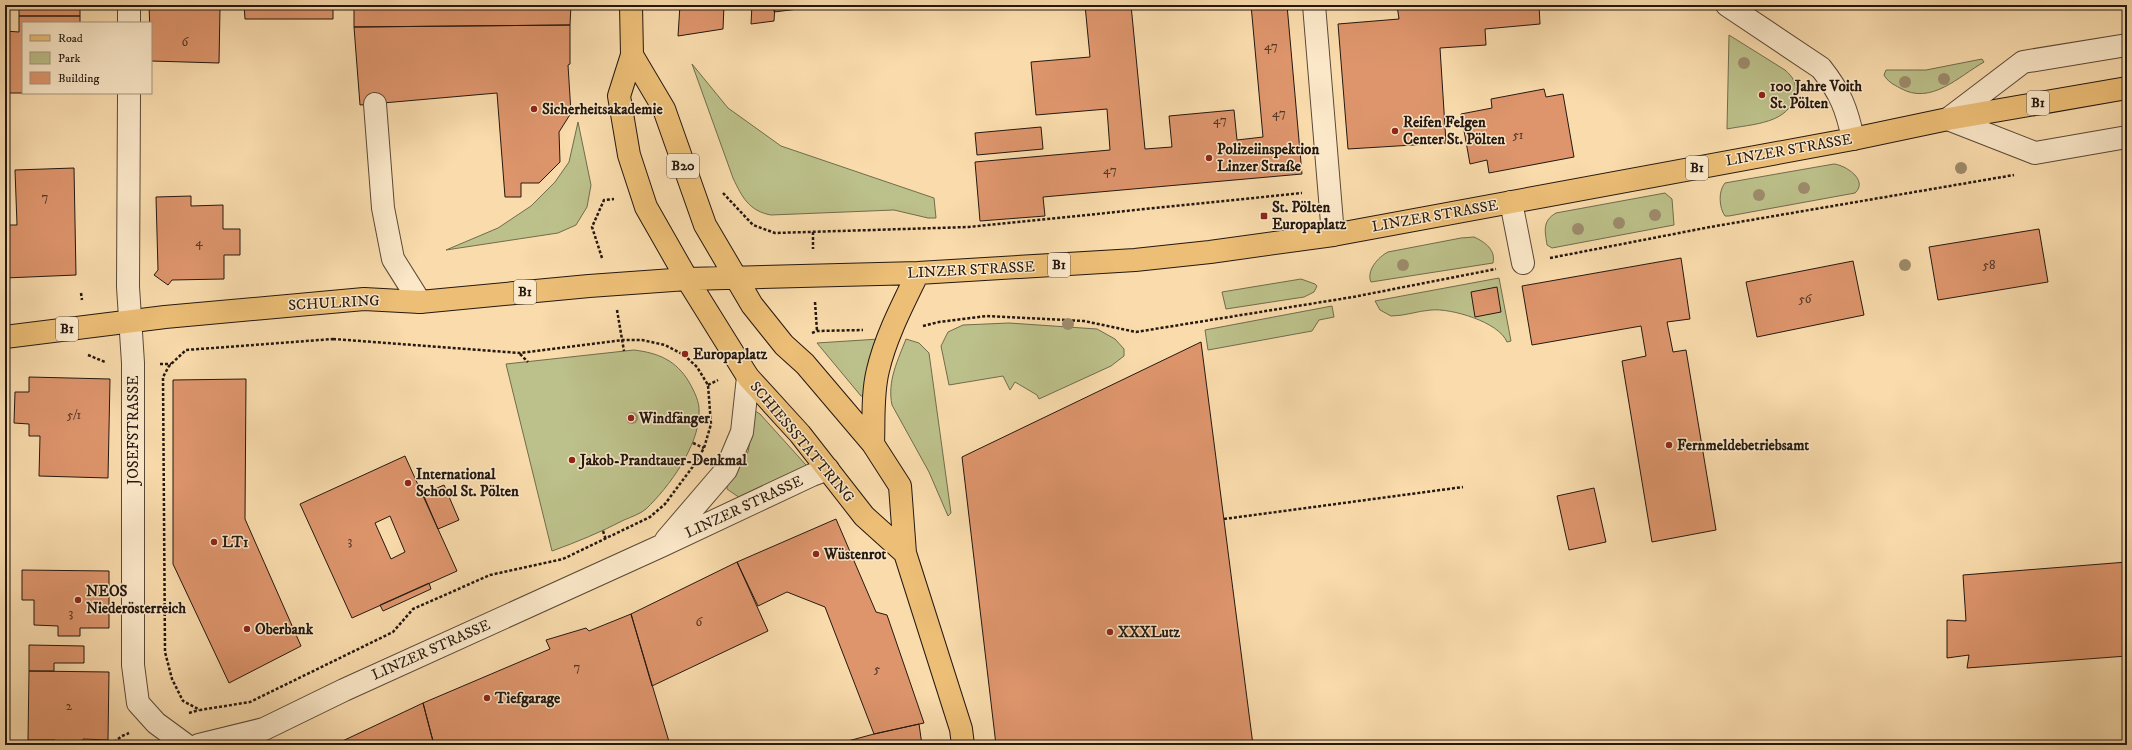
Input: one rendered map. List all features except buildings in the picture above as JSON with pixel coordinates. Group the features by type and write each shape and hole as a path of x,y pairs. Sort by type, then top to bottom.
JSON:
{"main road":[{"name":"B20","path":"631,5 632,55 619,96 629,156 646,207 687,279"},
{"name":"B20","path":"632,55 664,109 705,225 735,277"},
{"name":"LINZER STRASSE","path":"735,277 918,273 1136,260 1333,235 1853,139 1948,119 2127,88"},
{"path":"873,444 878,370 897,315 918,273"},
{"name":"B1","path":"687,279 735,277"},
{"path":"735,277 752,305 784,345 804,364 873,444 900,486 905,553 961,729 963,745"},
{"name":"SCHULRING","path":"5,337 130,322 364,299 420,302 589,286 687,279"},
{"name":"SCHIESSSTATTRING","path":"687,279 748,377 800,434 864,516 905,553"}],"street":[{"path":"129,5 129,22"},
{"path":"1314,5 1333,235"},
{"path":"1727,5 1821,68 1832,82 1847,111 1853,139"},
{"path":"1948,119 2023,62 2127,45"},
{"name":"JOSEFSTRASSE","path":"129,94 128,287 133,363 133,666 138,703 156,724 186,745"},
{"path":"375,104 383,208 393,259 420,302"},
{"path":"1948,119 2035,152 2127,137"},
{"path":"1511,202 1523,264"},
{"name":"LINZER STRASSE","path":"661,546 726,470 742,432 748,377"},
{"name":"LINZER STRASSE","path":"199,745 264,729 344,690 828,469"}],"path":[{"path":"724,193 752,225 775,233 968,227 1329,191"},
{"path":"592,227 604,200"},
{"path":"810,334 817,331 868,330"},
{"path":"333,339 520,353 623,340 642,340 665,345 684,355 697,367 708,385 711,404 711,424 704,448 681,485 665,504 650,517 606,540 563,559 490,575 413,609 393,632 250,702 200,710 183,701 172,679 165,652 164,377 172,364 186,350 333,339"},
{"path":"623,340 624,351"},
{"path":"520,353 528,362"},
{"path":"88,355 104,362"},
{"path":"693,443 704,448"},
{"path":"1224,518 1462,487"},
{"path":"603,531 606,540"}],"green space":[{"path":"1729,35 1785,70 1795,83 1795,94 1792,104 1778,117 1758,124 1727,129"},
{"path":"1982,59 1984,62 1955,81 1944,87 1923,94 1911,93 1900,88 1889,81 1884,75 1886,70 1926,70"},
{"path":"692,64 728,108 781,146 934,198 936,218 928,218 894,210 771,215 763,213 752,207 743,197 733,178"},
{"path":"578,122 591,185 587,207 576,225 558,233 446,250 498,228 531,206 555,182 569,162"},
{"path":"1834,164 1849,170 1857,178 1859,188 1855,193 1729,216 1725,216 1721,209 1720,195 1725,183"},
{"path":"1665,193 1672,199 1674,225 1552,248 1547,245 1545,231 1546,223 1548,219 1556,213"},
{"path":"1474,237 1489,247 1493,254 1493,263 1371,282 1370,273 1374,265 1380,257 1388,252 1461,238"},
{"path":"1499,278 1511,341 1507,342 1495,328 1462,314 1450,311 1431,310 1391,316 1380,310 1375,301"},
{"path":"1301,279 1317,286 1314,292 1304,297 1226,309 1222,292"},
{"path":"1332,306 1334,317 1319,320 1312,331 1208,350 1205,330"},
{"path":"1009,323 1097,329 1115,339 1124,349 1124,356 1111,366 1039,399 1037,395 1015,382 1010,390 1003,376 949,385 941,346 948,332 963,325"},
{"path":"879,339 865,396 861,396 817,343"},
{"path":"906,339 919,343 929,353 951,513 948,516 929,472 892,405 892,379"},
{"path":"634,350 651,353 666,359 684,374 699,405 698,426 694,439 673,478 646,509 598,533 552,551 506,364"},
{"path":"755,411 760,414 806,465 805,468 740,498 727,489 727,486 748,452"}],"place":[{"name":"100 Jahre Voith St. Pölten","path":"1762,95"},
{"name":"Sicherheitsakademie","path":"534,109"},
{"name":"Reifen Felgen Center St. Pölten","path":"1395,131"},
{"name":"Polizeiinspektion Linzer Straße","path":"1209,158"},
{"name":"St. Pölten Europaplatz","path":"1264,216"},
{"name":"Europaplatz","path":"685,354"},
{"name":"Windfänger","path":"631,418"},
{"name":"Fernmeldebetriebsamt","path":"1669,445"},
{"name":"Jakob-Prandtauer-Denkmal","path":"572,460"},
{"name":"International School St. Pölten","path":"408,483"},
{"name":"LT1","path":"214,542"},
{"name":"Wüstenrot","path":"816,554"},
{"name":"NEOS Niederösterreich","path":"78,600"},
{"name":"Oberbank","path":"247,629"},
{"name":"XXXLutz","path":"1110,632"},
{"name":"Tiefgarage","path":"487,698"}]}
